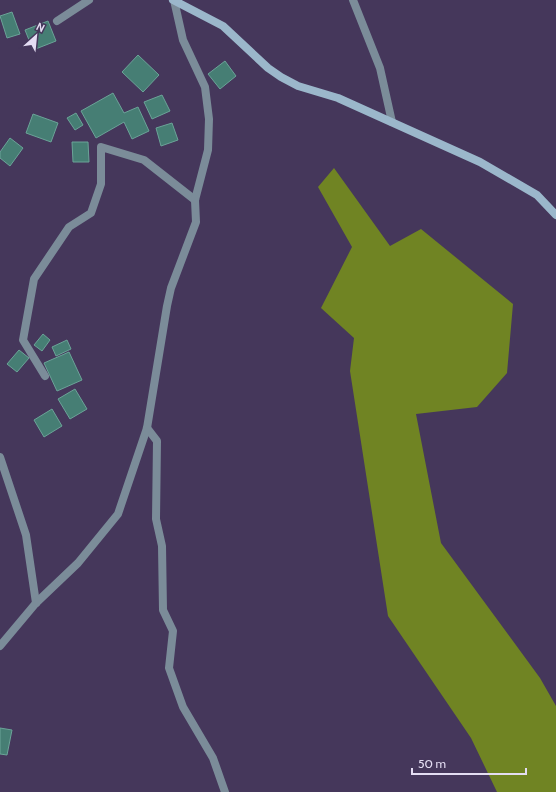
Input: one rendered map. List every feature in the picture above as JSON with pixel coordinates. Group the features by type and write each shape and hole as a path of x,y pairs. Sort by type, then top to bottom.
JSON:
{"street":[{"path":"57,21 89,0"},
{"path":"173,0 223,26 268,68 281,77 298,86 338,98 480,162 537,195 556,215"},
{"path":"0,646 36,603 78,563 118,514 147,428 171,288 196,222 194,200 208,150 205,87 183,40 173,0"},
{"path":"353,0 380,68 392,122"},
{"path":"45,376 23,340 34,279 69,227 91,213 101,184 101,147 144,160 194,200"},
{"path":"147,428 157,441 156,520 162,546 163,610 173,631 169,668 183,707 213,758 225,792"},
{"path":"0,457 26,535 36,603"}],"green space":[{"path":"334,168 390,246 421,229 513,304 507,373 477,407 416,414 441,543 540,678 556,706 556,792 497,792 471,738 388,616 350,371 354,338 321,308 352,247 318,187"}],"building":[{"path":"12,12 20,34 7,38 0,16"},
{"path":"48,21 56,41 33,50 25,30"},
{"path":"138,55 159,75 143,92 122,72"},
{"path":"225,61 236,76 220,89 208,74"},
{"path":"113,93 124,113 138,107 149,131 132,139 124,122 96,138 81,111"},
{"path":"162,95 170,111 152,119 144,102"},
{"path":"76,113 83,125 75,130 67,118"},
{"path":"33,114 58,123 51,142 26,133"},
{"path":"172,123 178,140 161,146 156,128"},
{"path":"10,138 23,148 10,166 0,158 0,152"},
{"path":"72,142 88,142 89,162 73,162"},
{"path":"43,334 50,340 42,351 34,345"},
{"path":"67,340 71,349 56,356 52,347"},
{"path":"19,350 29,358 17,372 7,364"},
{"path":"69,352 82,380 57,391 44,363"},
{"path":"75,389 87,409 70,419 58,399"},
{"path":"52,409 62,426 44,437 34,420"},
{"path":"0,728 12,730 7,755 0,754"}]}
